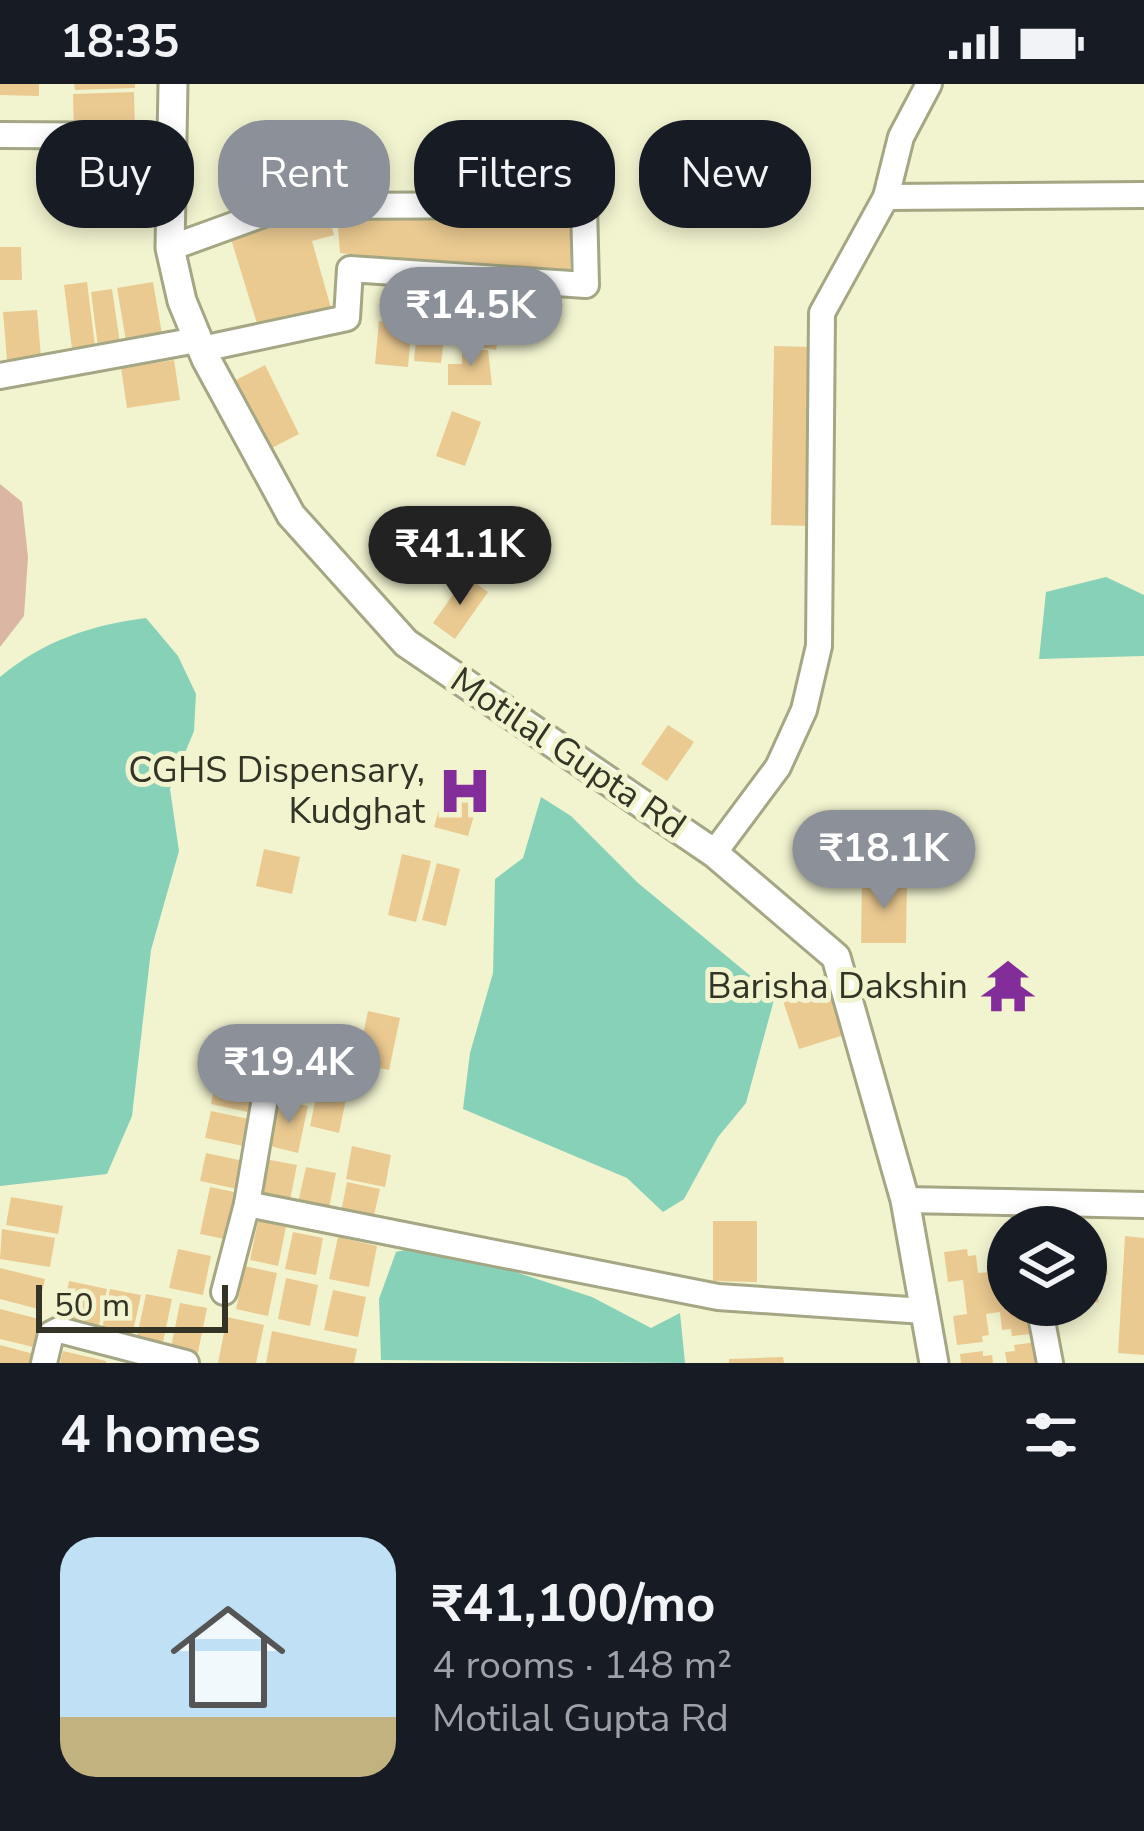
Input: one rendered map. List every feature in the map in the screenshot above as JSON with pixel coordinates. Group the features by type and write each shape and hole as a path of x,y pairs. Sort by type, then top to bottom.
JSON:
{"street":[{"name":"Motilal Gupta Rd","path":"170,120 172,84"},
{"path":"713,853 778,767 804,710 819,646 822,313 886,197 901,137 929,84"},
{"path":"0,135 36,135"},
{"path":"886,197 1144,195"},
{"path":"0,376 347,318 350,269 586,285 584,205 286,206 170,248"},
{"name":"Motilal Gupta Rd","path":"170,228 170,248 200,344 291,515 406,643 713,853 836,957 905,1200 934,1363"},
{"path":"224,1292 247,1204 274,1045"},
{"path":"905,1200 1144,1205"},
{"path":"247,1204 718,1297 924,1311"},
{"path":"1043,1326 1050,1363"},
{"path":"44,1363 51,1334 58,1330 187,1363"}],"shaded area":[{"path":"0,484 22,502 28,557 24,616 0,647"}],"water":[{"path":"1106,577 1144,595 1144,656 1039,659 1046,592"},
{"path":"146,618 178,656 196,694 194,731 170,789 179,851 151,950 132,1116 107,1174 0,1186 0,677 68,637"},
{"path":"541,797 571,816 638,883 775,996 746,1103 718,1137 684,1199 663,1212 627,1178 463,1109 470,1053 493,973 495,879 523,858"},
{"path":"430,1244 592,1297 651,1328 680,1313 685,1363 381,1360 379,1299 396,1252"}],"building":[{"path":"0,84 39,84 39,96 0,95"},
{"path":"74,84 135,84 135,88 75,90"},
{"path":"134,92 135,120 74,120 73,94"},
{"path":"390,214 414,214 414,228 571,228 570,276 340,253 338,228 390,228"},
{"path":"267,228 332,228 334,235 312,241 331,308 259,330 231,239"},
{"path":"0,247 21,247 22,280 0,280"},
{"path":"87,282 95,346 72,349 64,285"},
{"path":"153,282 162,334 126,341 117,288"},
{"path":"112,289 120,343 98,347 91,292"},
{"path":"37,310 41,357 7,360 3,312"},
{"path":"419,311 447,314 441,363 414,361"},
{"path":"470,315 501,321 496,350 465,344"},
{"path":"379,321 412,324 408,367 375,364"},
{"path":"774,346 812,347 810,526 771,525"},
{"path":"462,349 488,350 492,385 448,385 448,364 462,364"},
{"path":"174,360 180,400 127,408 121,368"},
{"path":"265,365 299,434 266,451 232,382"},
{"path":"452,411 481,422 465,466 436,456"},
{"path":"466,576 488,592 455,639 433,623"},
{"path":"668,725 694,742 667,781 641,764"},
{"path":"448,778 482,788 468,836 434,827"},
{"path":"264,849 300,857 292,894 256,886"},
{"path":"402,854 431,861 416,922 388,915"},
{"path":"437,863 460,869 446,926 422,920"},
{"path":"862,881 907,881 906,943 861,943"},
{"path":"825,974 844,1035 799,1049 779,989"},
{"path":"368,1011 400,1018 389,1070 357,1063"},
{"path":"286,1048 316,1054 307,1098 277,1092"},
{"path":"217,1073 264,1082 257,1114 211,1104"},
{"path":"321,1074 350,1080 339,1133 310,1126"},
{"path":"279,1100 308,1106 298,1153 270,1146"},
{"path":"211,1111 259,1121 253,1148 205,1138"},
{"path":"352,1146 391,1155 385,1187 346,1179"},
{"path":"206,1153 253,1163 246,1191 200,1181"},
{"path":"265,1159 297,1165 289,1205 256,1198"},
{"path":"306,1167 336,1173 328,1213 297,1207"},
{"path":"347,1182 380,1189 372,1224 340,1217"},
{"path":"210,1187 244,1194 234,1241 200,1234"},
{"path":"11,1197 63,1206 58,1234 6,1225"},
{"path":"258,1221 286,1227 278,1266 250,1260"},
{"path":"713,1221 757,1221 757,1282 713,1281"},
{"path":"2,1229 55,1238 50,1267 0,1259"},
{"path":"293,1232 323,1238 316,1275 285,1269"},
{"path":"1125,1236 1144,1238 1144,1355 1118,1353"},
{"path":"338,1237 377,1246 369,1287 329,1279"},
{"path":"178,1249 211,1256 203,1295 169,1288"},
{"path":"967,1249 968,1256 976,1255 978,1273 987,1272 989,1335 982,1336 983,1342 957,1345 953,1316 967,1314 963,1280 948,1282 944,1252"},
{"path":"245,1266 277,1273 268,1316 236,1309"},
{"path":"0,1268 45,1279 38,1309 0,1299"},
{"path":"286,1278 318,1285 310,1326 278,1319"},
{"path":"69,1281 107,1289 98,1330 61,1322"},
{"path":"110,1289 141,1295 132,1336 102,1329"},
{"path":"333,1290 366,1297 358,1337 324,1330"},
{"path":"146,1294 172,1299 162,1347 136,1341"},
{"path":"180,1303 207,1308 197,1357 170,1352"},
{"path":"0,1309 39,1319 33,1347 0,1339"},
{"path":"227,1317 264,1325 256,1363 218,1363"},
{"path":"1002,1326 1031,1326 1032,1334 1012,1336 1011,1329 1002,1330"},
{"path":"272,1331 357,1349 354,1363 266,1363"},
{"path":"1037,1342 1039,1363 1007,1363 1005,1352 1015,1351 1014,1345"},
{"path":"0,1345 34,1354 32,1363 0,1363"},
{"path":"63,1351 106,1361 106,1363 60,1363"},
{"path":"983,1351 983,1356 992,1355 993,1363 961,1363 960,1354"},
{"path":"783,1357 784,1363 729,1363 729,1359"}],"place":[{"name":"CGHS Dispensary, Kudghat","path":"465,791"},
{"name":"Barisha Dakshin","path":"1008,986"}]}
